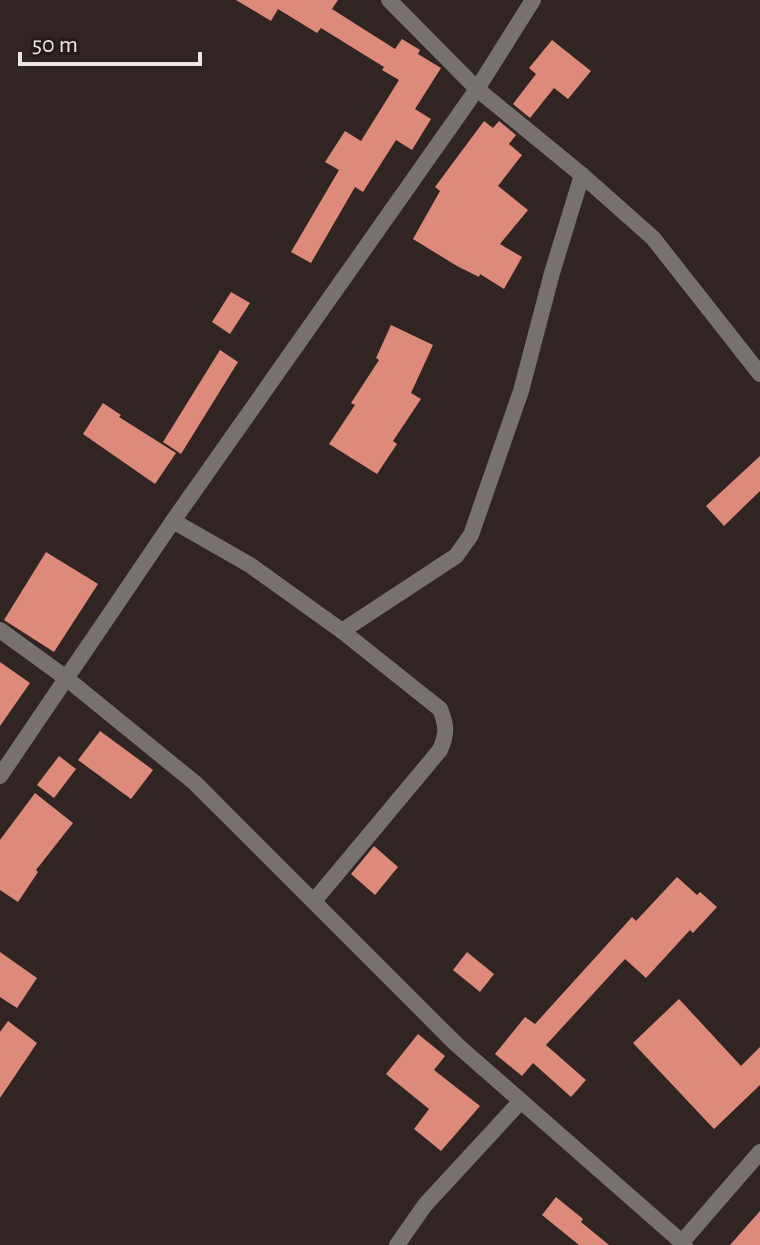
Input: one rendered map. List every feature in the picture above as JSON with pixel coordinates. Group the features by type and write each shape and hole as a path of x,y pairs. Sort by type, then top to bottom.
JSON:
{"street":[{"path":"389,0 477,89 653,238 760,374"},
{"path":"0,776 173,521 477,89 533,0"},
{"path":"342,631 456,556 471,535 521,391 582,175"},
{"path":"173,521 250,565 342,631 440,709 446,722 447,734 440,750 314,901"},
{"path":"0,630 66,678 195,783 456,1044 684,1243 760,1152"},
{"path":"397,1245 425,1205 520,1102"}],"building":[{"path":"236,0 338,0 332,9 395,49 402,39 420,50 418,54 441,68 415,109 431,119 412,150 396,140 363,192 355,187 311,263 291,252 339,170 325,162 345,131 361,141 399,80 382,70 384,67 321,28 317,33 278,9 271,21"},
{"path":"552,40 591,71 568,99 554,88 530,118 513,104 536,74 529,68"},
{"path":"484,121 493,128 499,121 516,135 509,144 522,155 498,186 528,210 500,244 522,257 504,289 480,274 479,277 457,266 413,239 440,191 435,187"},
{"path":"231,292 250,303 230,334 212,322"},
{"path":"391,325 433,345 411,393 421,399 393,441 397,444 377,474 329,444 379,360 376,358"},
{"path":"220,350 238,362 181,454 163,442"},
{"path":"103,403 121,415 119,417 176,453 155,484 83,434"},
{"path":"760,456 760,491 724,526 706,506"},
{"path":"46,552 98,584 54,652 4,620"},
{"path":"0,662 30,683 0,726"},
{"path":"100,731 153,770 131,799 78,760"},
{"path":"59,756 76,769 54,798 37,785"},
{"path":"35,793 73,823 36,870 38,872 18,902 0,890 0,840"},
{"path":"374,846 398,867 375,895 351,874"},
{"path":"677,877 717,907 693,933 690,930 646,978 625,959 546,1045 586,1080 571,1097 533,1063 522,1076 495,1054 525,1017 535,1024 632,917 636,921"},
{"path":"0,952 37,978 17,1008 0,997"},
{"path":"467,952 494,974 480,992 453,970"},
{"path":"679,999 741,1066 760,1047 760,1085 714,1129 633,1043"},
{"path":"8,1021 37,1043 0,1098 0,1032"},
{"path":"418,1034 445,1056 434,1070 480,1106 441,1151 414,1129 429,1109 386,1074"},
{"path":"556,1197 609,1245 579,1245 542,1215"},
{"path":"760,1211 760,1245 730,1245"}]}
